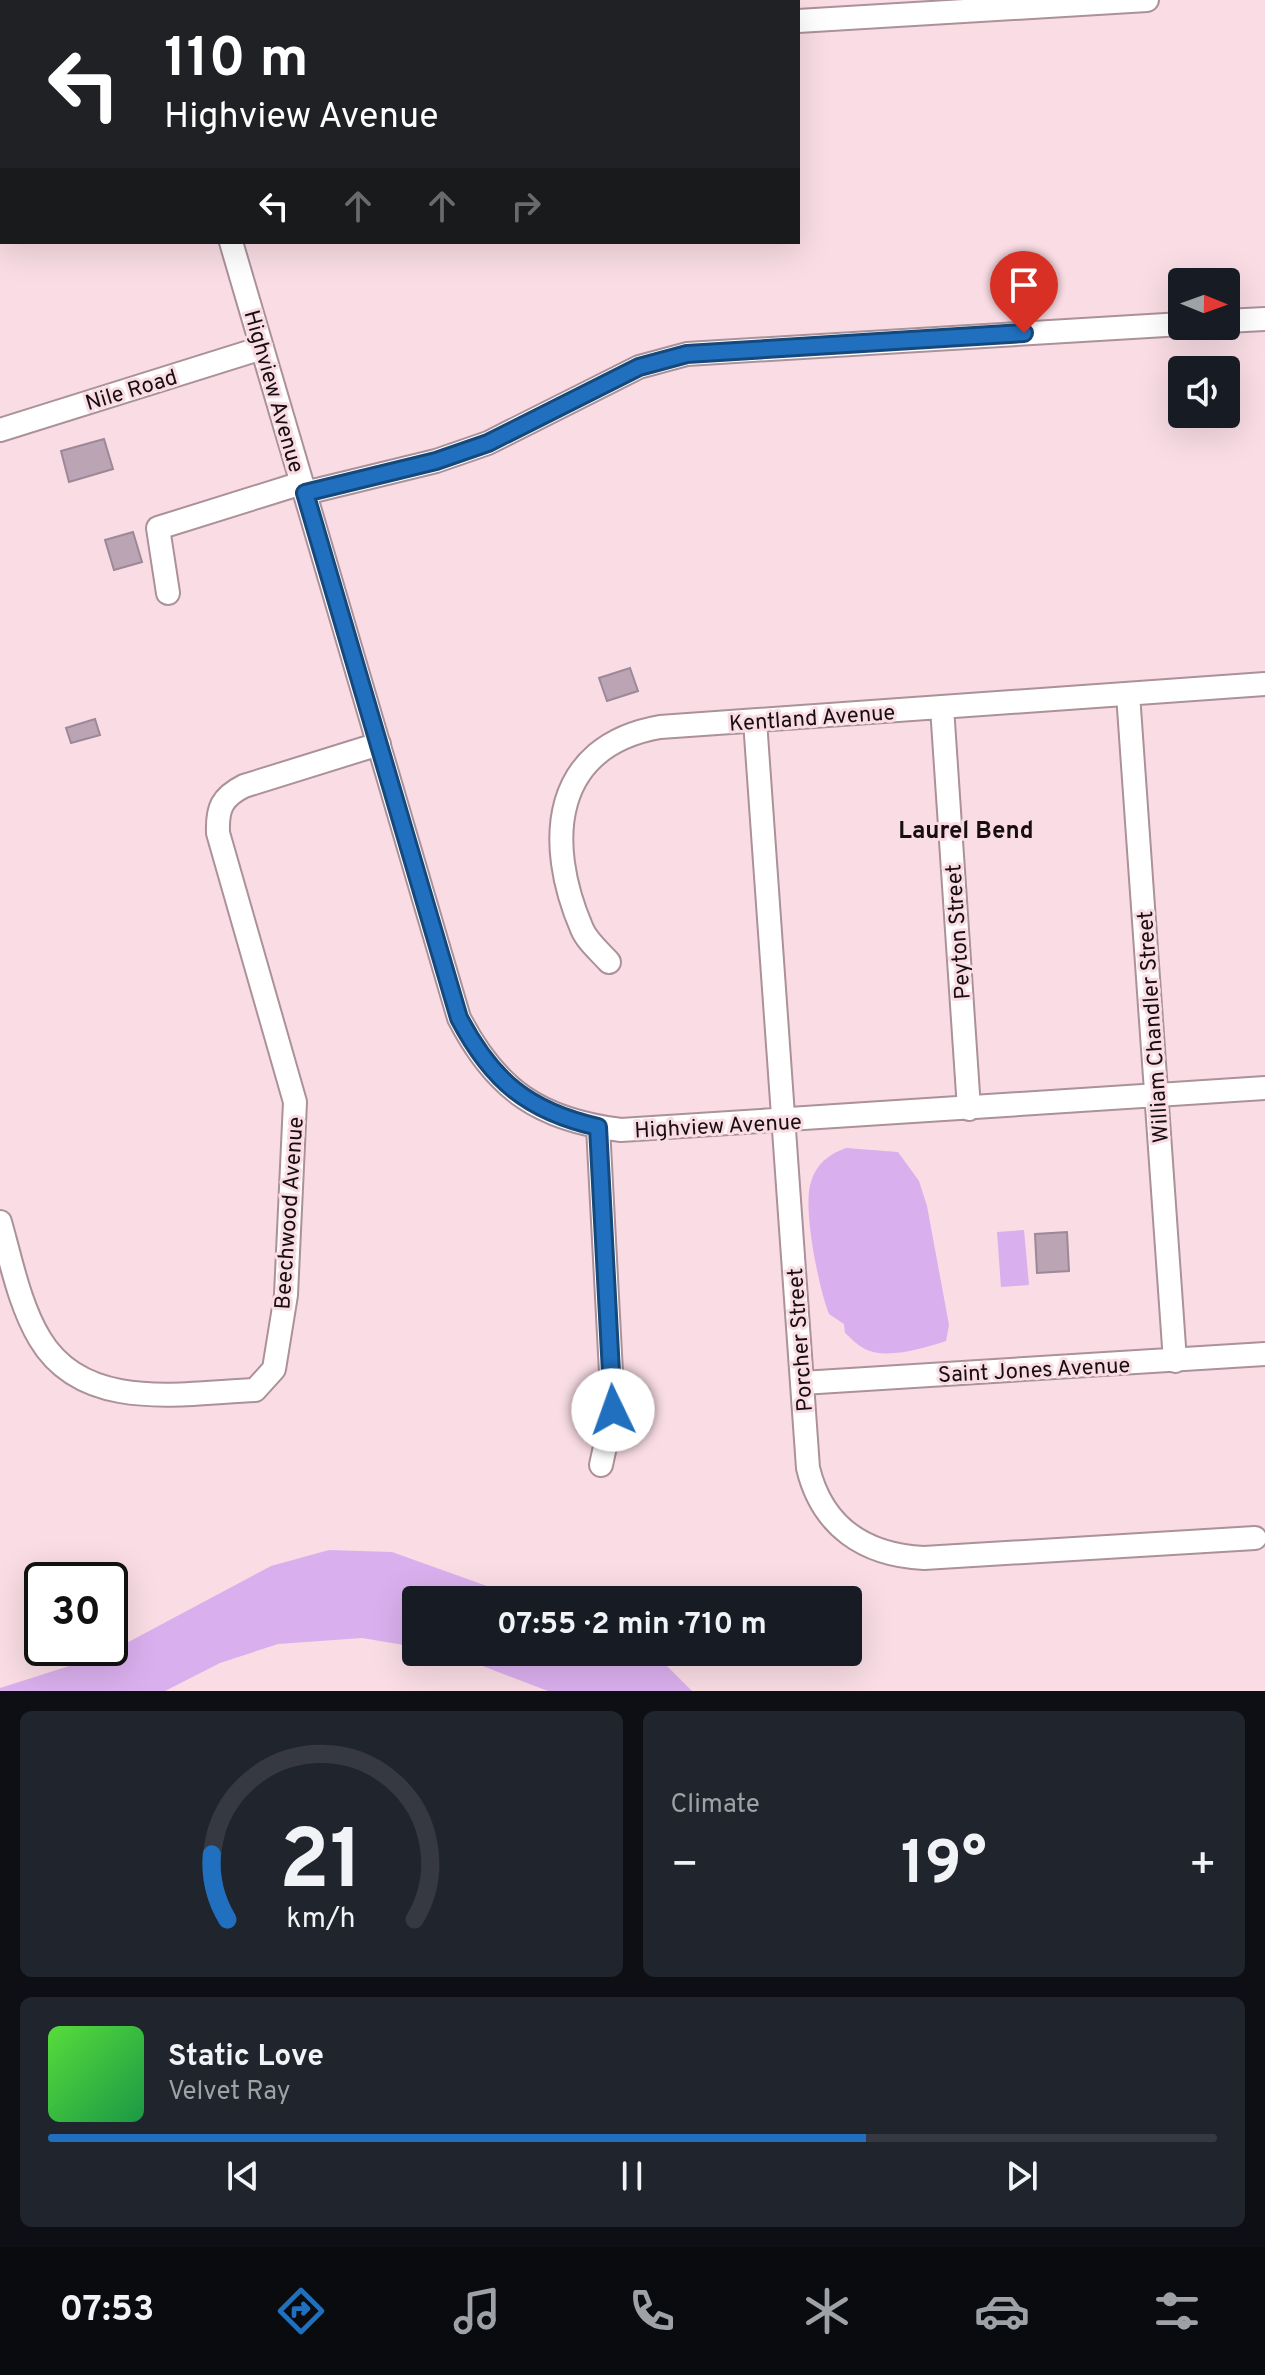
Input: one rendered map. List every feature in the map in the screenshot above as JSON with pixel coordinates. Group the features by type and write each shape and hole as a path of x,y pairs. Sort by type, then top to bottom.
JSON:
{"street":[{"path":"800,21 1147,0"},
{"name":"Highview Avenue","path":"232,244 459,1018 477,1052 496,1076 543,1111 598,1127 621,1130 969,1109"},
{"path":"1240,320 1265,319"},
{"path":"168,593 158,528 303,488 436,461 501,437 639,367 687,354 1168,325"},
{"name":"Nile Road","path":"0,430 262,348"},
{"name":"Kentland Avenue","path":"609,962 582,931 561,859 562,809 585,763 605,746 632,732 1265,684"},
{"name":"William Chandler Street","path":"1128,694 1175,1361"},
{"name":"Peyton Street","path":"942,707 969,1109"},
{"name":"Porcher Street","path":"755,721 808,1468 815,1497 845,1530 893,1556 924,1558 1255,1538"},
{"name":"Beechwood Avenue","path":"0,1222 24,1303 40,1339 58,1361 86,1381 132,1395 255,1390 263,1385 274,1369 286,1295 295,1102 218,833 217,811 228,794 244,786 379,744"},
{"path":"969,1109 1265,1088"},
{"path":"598,1127 613,1410 601,1465"},
{"name":"Saint Jones Avenue","path":"802,1383 1265,1354"}],"shaded area":[{"path":"846,1148 898,1152 919,1181 927,1206 949,1325 946,1341 906,1352 874,1352 854,1341 845,1333 844,1324 829,1314 813,1248 809,1194 813,1176 820,1165"},
{"path":"1024,1230 1029,1285 1001,1287 997,1232"},
{"path":"329,1550 392,1552 487,1586 402,1586 402,1645 362,1638 278,1644 220,1663 165,1691 0,1691 0,1688 69,1666 128,1666 128,1642 271,1566"},
{"path":"483,1666 667,1666 692,1691 548,1691"}],"building":[{"path":"104,439 113,469 69,482 61,451"},
{"path":"133,532 142,562 114,570 105,540"},
{"path":"630,668 638,691 607,701 599,678"},
{"path":"95,719 100,735 71,743 66,728"},
{"path":"1067,1232 1069,1271 1037,1273 1035,1234"}],"district":[{"name":"Laurel Bend","path":"966,830"}],"route":[{"path":"613,1410 598,1127 543,1111 496,1076 477,1052 459,1018 305,493 436,461 488,443 639,367 687,354 1024,333"}]}
